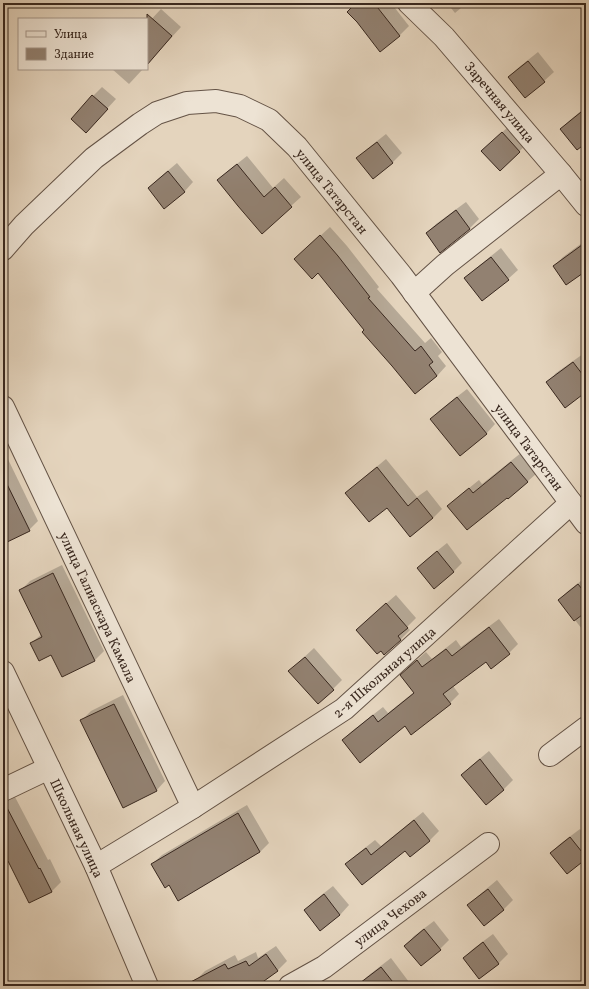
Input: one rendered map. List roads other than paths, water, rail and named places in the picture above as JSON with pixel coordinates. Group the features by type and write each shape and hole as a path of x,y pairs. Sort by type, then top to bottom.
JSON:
{"street":[{"name":"Заречная улица","path":"409,3 444,37 586,205"},
{"name":"улица Татарстан","path":"3,249 24,225 94,158 157,113 187,103 216,101 240,106 269,120 297,147 401,275 586,523"},
{"path":"414,293 446,265 561,174"},
{"name":"улица Галиаскара Камала","path":"3,407 194,807"},
{"name":"2-я Школьная улица","path":"96,866 194,807 344,710 571,503"},
{"name":"Школьная улица","path":"3,672 96,866 147,986"},
{"path":"550,755 586,728"},
{"path":"3,790 49,768"},
{"name":"улица Чехова","path":"290,986 324,967 488,844"}]}
